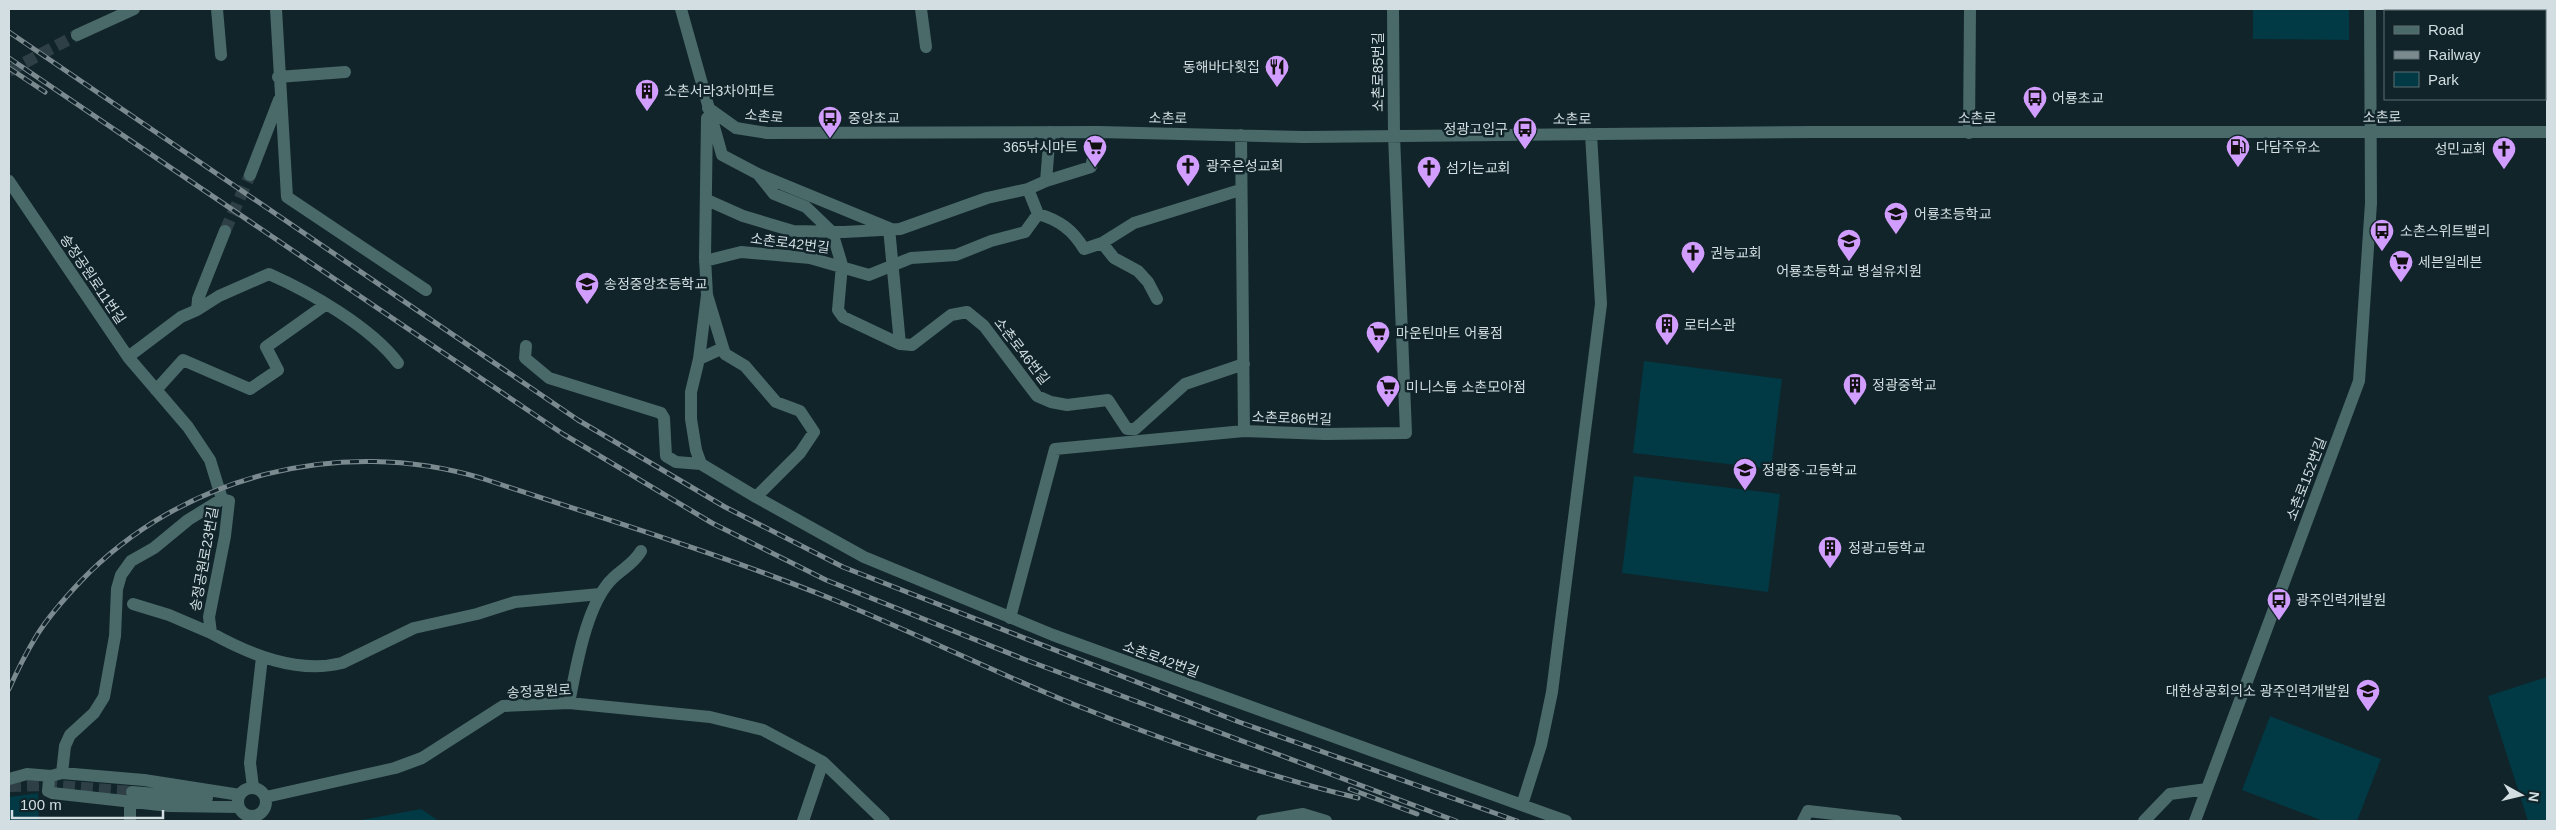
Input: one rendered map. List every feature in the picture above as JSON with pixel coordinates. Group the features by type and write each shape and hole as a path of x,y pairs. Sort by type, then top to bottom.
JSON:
{"street":[{"path":"77,34 134,9"},
{"path":"217,9 221,55"},
{"path":"276,9 278,77 281,95 287,197 426,290"},
{"path":"681,9 722,155 758,174 890,228"},
{"path":"921,9 926,47"},
{"name":"소촌로85번길","path":"1393,9 1394,135"},
{"path":"1969,133 1970,9"},
{"name":"소촌로152번길","path":"2195,821 2359,381 2372,203 2370,9"},
{"path":"278,77 345,72"},
{"path":"250,175 281,95"},
{"path":"526,346 525,358 549,378 661,413 664,418 666,456 676,462 701,464 696,450 691,419 691,392 699,359 707,295 705,262 708,108"},
{"name":"소촌로","path":"708,108 736,128 767,133 1099,132 1241,135 1394,135 2370,133 2480,130 2547,132"},
{"path":"1046,181 1050,132"},
{"path":"832,232 908,227 987,198 1028,189 1046,181 1091,167 1099,132"},
{"path":"1522,805 1541,745 1552,692 1601,304 1591,134"},
{"path":"1241,135 1240,190 1244,431"},
{"name":"소촌로86번길","path":"1010,618 1055,449 1244,431 1325,434 1406,433 1394,135"},
{"path":"758,174 774,194 806,207 832,232 842,266 838,310 843,317 900,344"},
{"name":"송정공원로11번길","path":"9,181 128,358 188,427 210,460 222,499"},
{"path":"1028,189 1038,214 1056,220 1077,237 1084,249 1102,243 1134,223 1240,190"},
{"name":"소촌로42번길","path":"707,200 743,216 793,231 832,232"},
{"path":"842,266 869,275 912,258 956,255 991,241 1025,232 1038,214"},
{"path":"890,228 900,344"},
{"path":"197,310 198,299 224,231"},
{"path":"1102,243 1114,258 1138,271 1148,282 1157,299"},
{"name":"소촌로42번길","path":"705,262 741,252 810,258 842,266"},
{"path":"128,358 181,317 197,310 219,296 269,274 298,287 325,305 387,348 398,363"},
{"path":"707,295 725,354 745,366 776,402 800,411 814,432 800,453 756,497"},
{"path":"156,390 183,360 250,389 278,370 266,347 325,305"},
{"name":"소촌로46번길","path":"900,344 912,345 951,315 967,312 984,326 1037,396 1051,402 1067,404 1108,400 1127,429 1135,429 1185,384 1244,364"},
{"path":"699,359 723,348"},
{"name":"소촌로42번길","path":"701,464 864,557 1010,618 1337,739 1566,821"},
{"path":"222,499 188,520 154,548 131,561 121,575 117,589 115,636 104,697 94,713 70,736 64,746 57,775 49,780 48,791 52,793 131,797 169,806 239,801"},
{"name":"송정공원로23번길","path":"211,633 209,617 225,536 229,501 222,499"},
{"path":"569,703 591,616 600,594 619,572 634,563 641,551"},
{"path":"133,604 169,615 262,657 309,667 330,666 342,663 414,628 477,614 515,602 600,594"},
{"path":"253,787 250,763 262,657"},
{"name":"송정공원로","path":"266,797 395,768 422,758 503,706 569,703 710,717 764,730 823,762 884,821"},
{"path":"803,821 823,762"},
{"path":"9,779 27,774 144,780 239,801 249,816 258,815 265,808 266,797 262,791 253,787 244,790 239,801"},
{"path":"2144,821 2170,794 2207,789"},
{"path":"130,821 131,797"},
{"path":"1803,821 1808,810 1896,821"},
{"path":"1262,821 1303,814 1326,821"}],"green space":[{"path":"2253,9 2349,9 2349,40 2253,39"},
{"path":"1644,361 1782,379 1771,469 1633,453"},
{"path":"1634,476 1780,494 1768,592 1622,573"},
{"path":"2547,677 2547,821 2528,821 2488,696"},
{"path":"2270,716 2381,759 2357,821 2323,821 2242,790"},
{"path":"38,793 39,821 9,821 9,797"},
{"path":"421,809 439,821 356,821"}],"tunnel":[{"path":"9,71 77,35"},
{"path":"225,231 250,175"},
{"path":"9,786 46,785 132,792"}],"railway":[{"path":"9,32 578,420 725,507 843,567 1239,722 1517,821"},
{"path":"9,58 563,434 712,523 826,580 1026,660 1456,821"},
{"path":"9,68 45,92"},
{"path":"9,689 37,635 68,595 121,545 166,515 215,491 266,474 319,464 373,461 427,466 481,478 702,551 832,599 1073,704 1143,731 1249,768 1358,798"},
{"path":"1350,789 1417,814"}],"place":[{"name":"동해바다횟집","path":"1277,88"},
{"name":"소촌서라3차아파트","path":"647,112"},
{"name":"어룡초교","path":"2035,119"},
{"name":"중앙초교","path":"830,139"},
{"name":"정광고입구","path":"1525,150"},
{"name":"365낚시마트","path":"1095,168"},
{"name":"다담주유소","path":"2238,168"},
{"name":"성민교회","path":"2504,170"},
{"name":"광주은성교회","path":"1188,187"},
{"name":"섬기는교회","path":"1429,189"},
{"name":"어룡초등학교","path":"1896,235"},
{"name":"소촌스위트밸리","path":"2382,252"},
{"name":"어룡초등학교 병설유치원","path":"1849,262"},
{"name":"권능교회","path":"1693,274"},
{"name":"세븐일레븐","path":"2401,283"},
{"name":"송정중앙초등학교","path":"587,305"},
{"name":"로터스관","path":"1667,346"},
{"name":"마운틴마트 어룡점","path":"1378,354"},
{"name":"정광중학교","path":"1855,406"},
{"name":"미니스톱 소촌모아점","path":"1388,408"},
{"name":"정광중·고등학교","path":"1745,491"},
{"name":"정광고등학교","path":"1830,569"},
{"name":"광주인력개발원","path":"2279,621"},
{"name":"대한상공회의소 광주인력개발원","path":"2368,712"}]}
